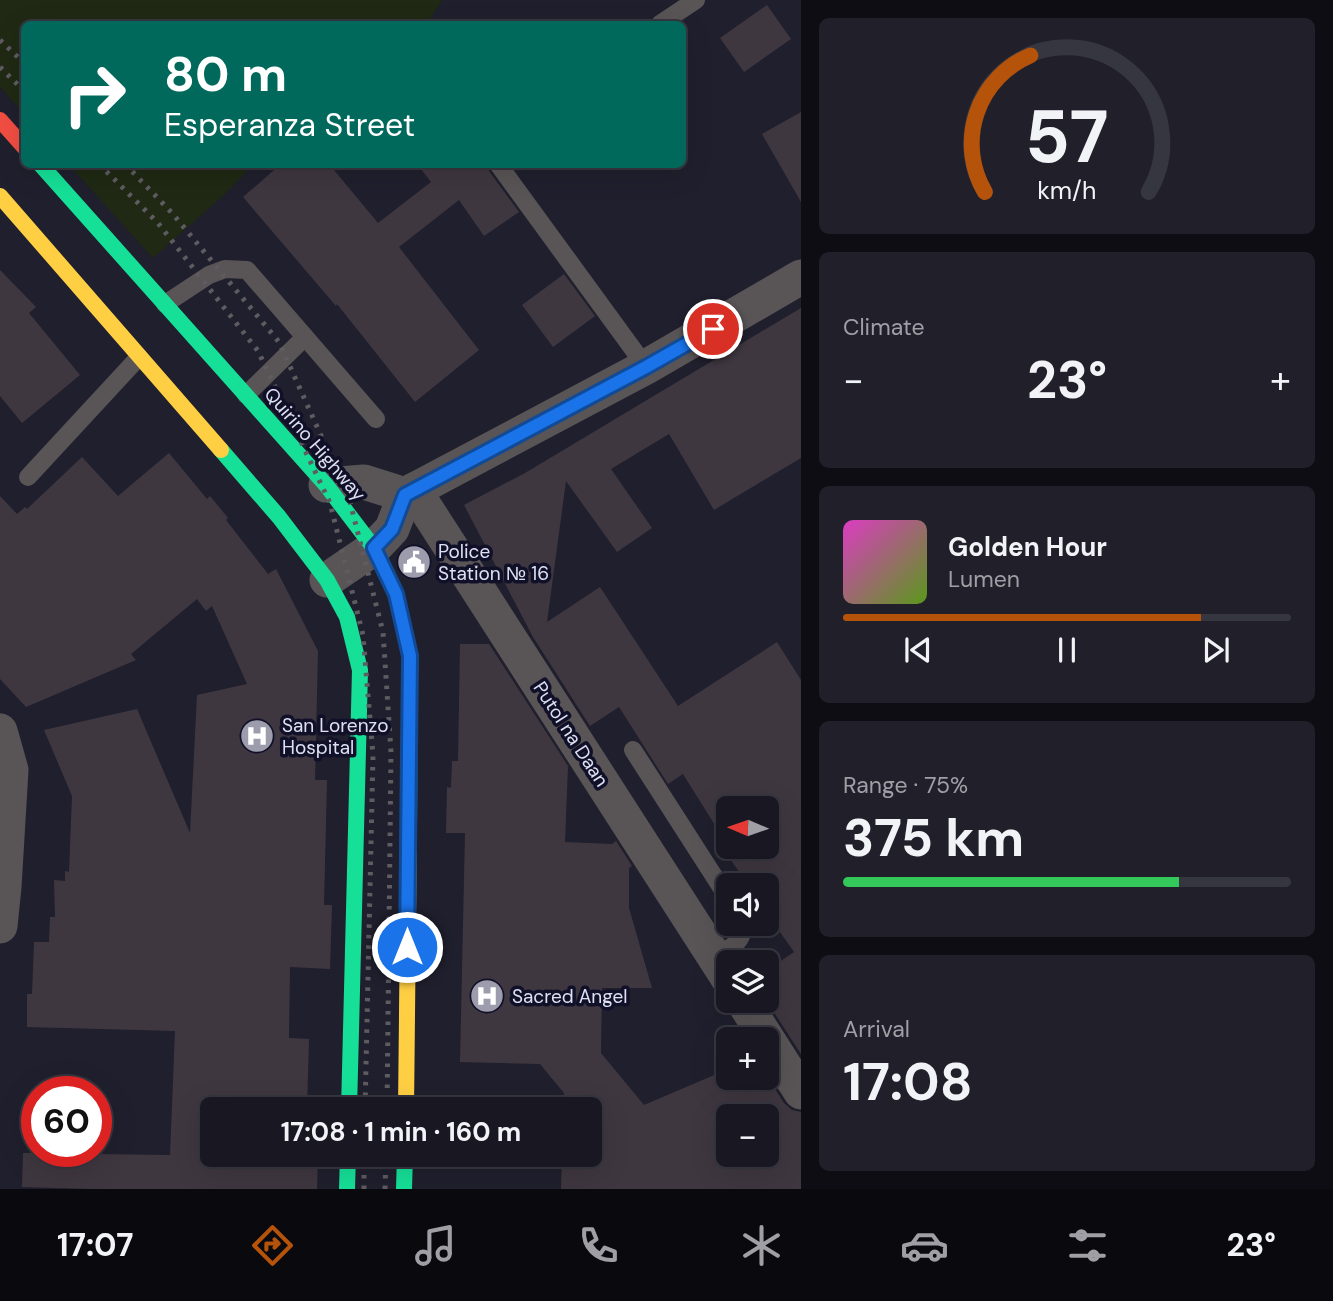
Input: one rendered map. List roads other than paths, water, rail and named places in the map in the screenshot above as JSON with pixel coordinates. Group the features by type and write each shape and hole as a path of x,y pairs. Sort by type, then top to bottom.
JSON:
{"main road":[{"path":"0,120 21,144"},
{"name":"Quirino Highway","path":"44,168 326,485 374,548 396,594 410,656 406,1097"},
{"path":"0,196 279,517 327,580 347,617 360,670 349,1097"},
{"path":"347,1189 348,1167"},
{"path":"404,1189 405,1167"}],"street":[{"path":"327,580 374,548 392,529 409,493 646,367 801,277"},
{"path":"326,485 364,482 409,493"},
{"name":"Putol na Daan","path":"409,493 716,960"},
{"path":"0,731 10,770 0,926"},
{"path":"751,1013 801,1092"}],"lane":[{"path":"664,21 696,0"},
{"path":"501,168 646,367"},
{"path":"165,304 209,275 225,269 247,270 376,419"},
{"path":"246,395 305,337"},
{"path":"28,477 139,357"},
{"path":"633,750 716,879"}],"railway":[{"path":"0,40 21,60"},
{"path":"0,67 21,88"},
{"path":"103,168 158,223 258,351 330,503 363,635 373,755 365,1097"},
{"path":"129,168 172,213 279,342 349,498 383,632 391,752 387,1097"},
{"path":"364,1167 364,1189"},
{"path":"385,1189 386,1167"}],"place":[{"name":"Police Station № 16","path":"414,562"},
{"name":"San Lorenzo Hospital","path":"257,736"},
{"name":"Sacred Angel","path":"487,996"}]}
